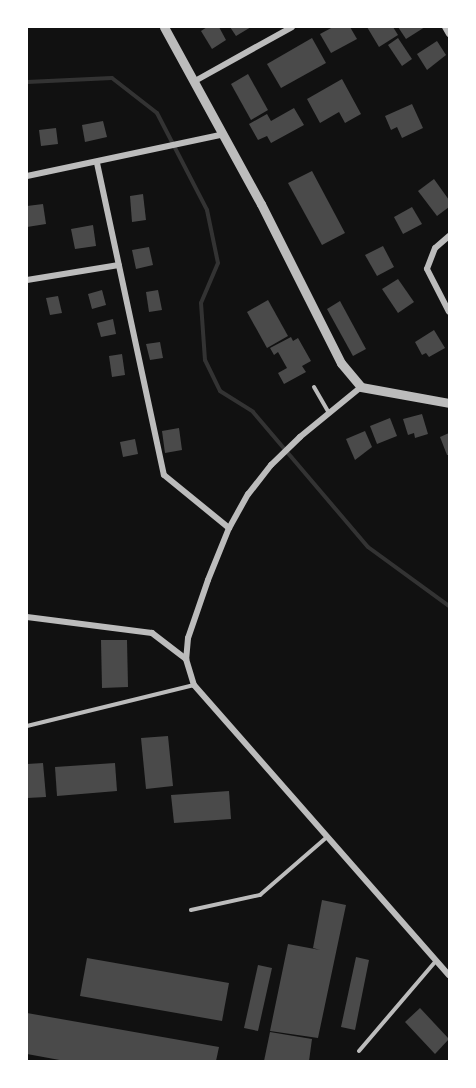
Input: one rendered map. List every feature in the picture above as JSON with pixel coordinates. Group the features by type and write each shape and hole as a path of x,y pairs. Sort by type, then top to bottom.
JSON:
{"street":[{"path":"164,27 224,134 341,363 361,387 449,403"},
{"path":"195,81 292,27"},
{"path":"445,27 449,34"},
{"path":"27,176 97,163 162,146 224,134"},
{"path":"97,163 164,475 229,528"},
{"path":"449,236 435,248 427,269 449,312"},
{"path":"27,280 119,265"},
{"path":"361,387 300,437 271,465 248,494 229,528 188,638 186,659 194,685 449,975"},
{"path":"27,617 152,633 186,659"}],"lane":[{"path":"314,387 329,413"},
{"path":"27,726 194,685"},
{"path":"191,910 260,895 327,837"},
{"path":"359,1051 437,960"}],"building":[{"path":"207,27 219,27 226,40 212,49 201,31"},
{"path":"230,27 251,27 236,36"},
{"path":"333,27 350,27 357,39 331,53 320,34"},
{"path":"367,27 393,27 398,35 379,47"},
{"path":"398,27 425,27 406,39"},
{"path":"312,38 326,63 281,88 267,64"},
{"path":"398,38 412,59 402,66 388,45"},
{"path":"437,41 446,55 427,70 417,54"},
{"path":"248,74 268,110 251,120 231,84"},
{"path":"342,79 361,114 345,123 339,112 320,123 307,99"},
{"path":"412,104 423,128 402,138 397,127 391,130 385,116"},
{"path":"294,108 304,125 271,143 267,136 258,140 249,124 267,114 271,121"},
{"path":"103,121 107,137 85,142 82,125"},
{"path":"56,128 58,144 41,146 39,130"},
{"path":"312,171 345,233 322,245 288,183"},
{"path":"434,179 449,200 449,207 437,216 418,191"},
{"path":"143,194 146,220 132,222 130,196"},
{"path":"43,204 46,224 27,227 27,206"},
{"path":"412,207 422,224 403,234 394,217"},
{"path":"93,225 96,246 75,249 71,229"},
{"path":"383,246 394,267 377,276 365,255"},
{"path":"149,247 153,265 136,269 132,250"},
{"path":"398,279 414,302 398,313 382,289"},
{"path":"102,290 106,305 92,309 88,294"},
{"path":"158,290 162,310 149,312 146,292"},
{"path":"58,296 62,313 50,315 46,298"},
{"path":"268,300 288,336 267,348 247,312"},
{"path":"340,301 366,349 353,356 327,309"},
{"path":"113,319 116,334 101,337 97,323"},
{"path":"434,330 445,348 429,357 426,353 422,355 415,342"},
{"path":"291,337 293,341 298,338 311,361 302,366 306,372 284,384 278,373 287,368 278,352 274,355 270,348"},
{"path":"160,342 163,358 150,360 146,344"},
{"path":"122,354 125,375 112,377 109,356"},
{"path":"422,414 428,434 415,438 414,433 408,435 403,419"},
{"path":"390,418 397,436 377,444 370,426"},
{"path":"179,428 182,450 165,453 162,431"},
{"path":"365,431 372,447 355,460 346,439"},
{"path":"449,433 449,455 447,455 440,437"},
{"path":"135,439 138,454 123,457 120,442"},
{"path":"101,640 127,640 128,687 102,688"},
{"path":"168,736 173,786 146,789 141,738"},
{"path":"43,763 46,797 27,798 27,764"},
{"path":"115,763 117,791 57,796 55,767"},
{"path":"229,791 231,819 174,823 171,795"},
{"path":"322,900 346,905 318,1038 270,1031 288,944 320,950 313,948"},
{"path":"356,957 369,960 355,1030 341,1027"},
{"path":"87,958 229,983 222,1021 80,996"},
{"path":"258,965 272,968 258,1031 244,1028"},
{"path":"420,1008 449,1039 435,1054 405,1022"},
{"path":"27,1013 219,1047 216,1061 65,1061 27,1054"},
{"path":"270,1032 312,1039 309,1061 264,1061"}],"waterway":[{"path":"27,82 112,78 157,113 207,210 218,263 201,303 205,360 220,391 253,412 368,547 449,606"}]}
